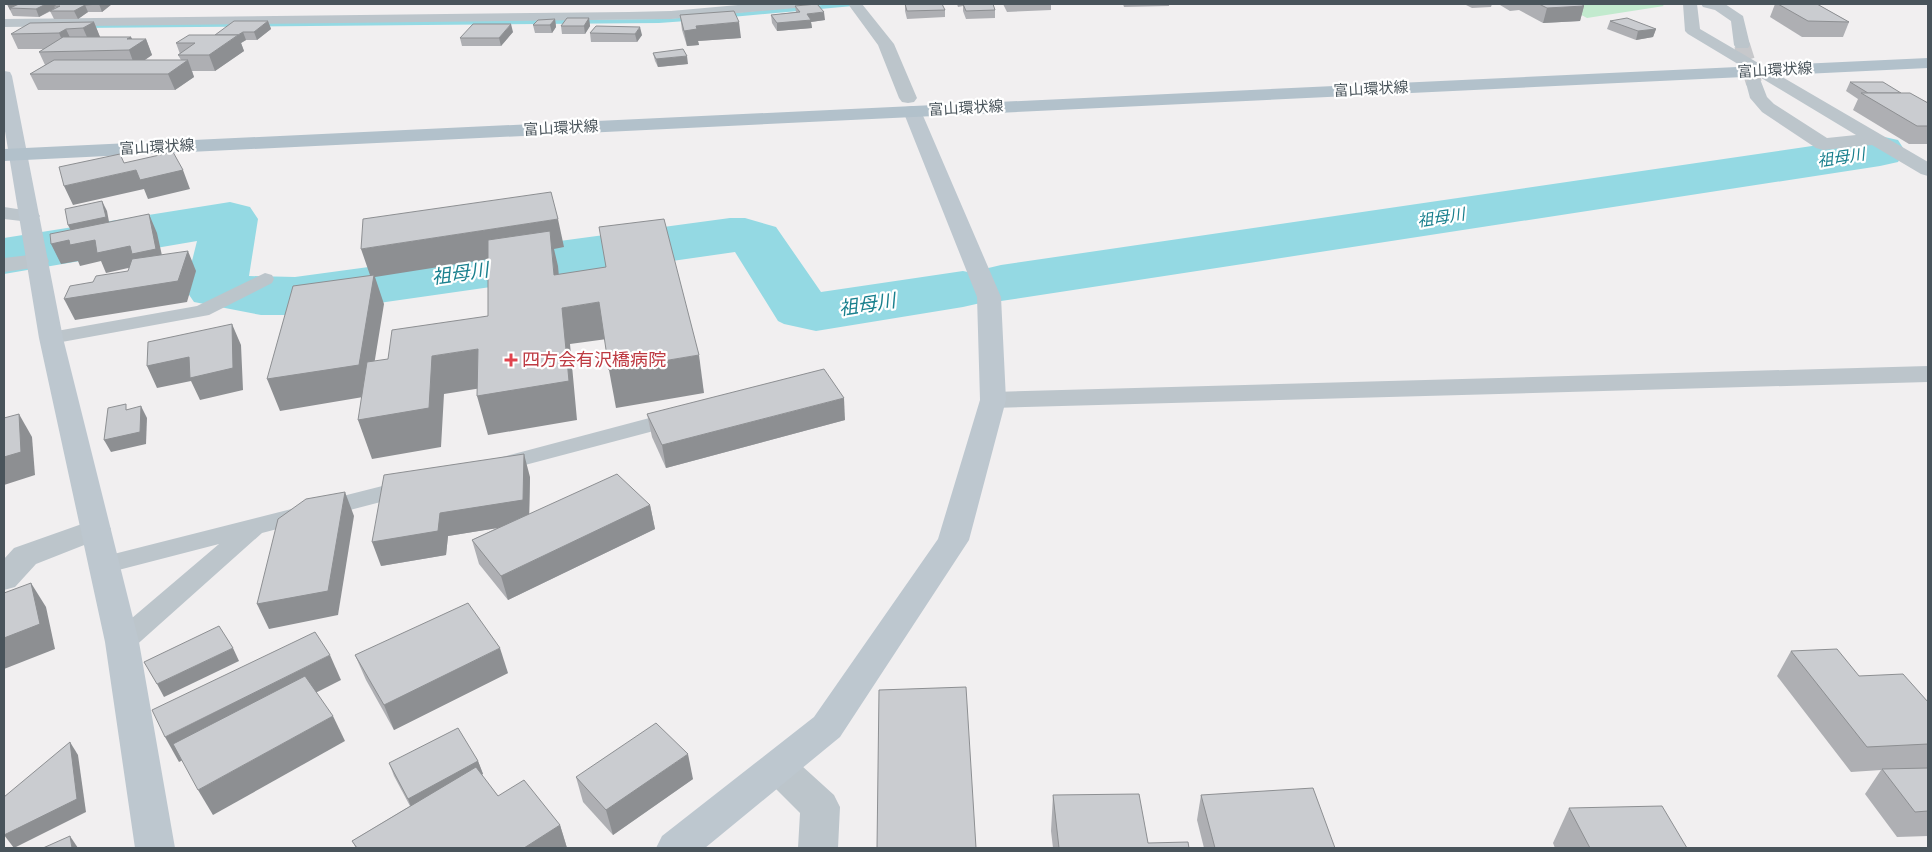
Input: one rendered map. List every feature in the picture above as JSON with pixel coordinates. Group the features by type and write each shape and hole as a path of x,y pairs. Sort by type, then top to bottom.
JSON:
{"main road":[{"name":"富山環状線","path":"10,147 910,104 1742,52 1928,52"},
{"name":"富山環状線","path":"910,104 1757,77 1928,63"}],"street":[{"path":"309,19 329,4"},
{"path":"445,18 459,4"},
{"path":"576,17 585,4"},
{"path":"4,23 662,15 711,8 796,4"},
{"path":"676,848 827,727 953,540 993,400 989,297 886,44 855,4"},
{"path":"1690,4 1693,30 1742,52"},
{"path":"1708,4 1728,10 1738,19 1742,52 1757,77 1759,98 1768,108 1823,144 1876,139"},
{"path":"1757,77 1876,139 1928,170"},
{"path":"5,93 17,214 38,261 51,338 122,642 155,848"},
{"path":"4,265 38,261"},
{"path":"993,400 1928,374"},
{"path":"4,579 25,556 96,529"},
{"path":"778,767 820,807 818,848"}],"lane":[{"path":"51,338 202,311 264,279"},
{"path":"474,471 657,423"},
{"path":"103,565 436,481"},
{"path":"122,642 255,526"}],"green space":[{"path":"1561,4 1661,4 1664,6 1587,18"}],"building":[{"path":"19,4 46,4 36,9 10,8"},
{"path":"57,4 99,4 85,5 74,11 50,11 60,6 54,6"},
{"path":"817,4 824,12 807,14 811,20 777,23 771,15 800,12 795,6"},
{"path":"905,4 942,4 945,10 907,11"},
{"path":"963,4 993,4 995,10 966,11"},
{"path":"1539,4 1581,4 1584,6 1547,8"},
{"path":"1778,4 1817,4 1849,22 1808,21"},
{"path":"734,11 739,22 696,26 697,29 684,31 680,15"},
{"path":"567,18 589,18 584,26 561,26"},
{"path":"1627,18 1656,29 1638,31 1610,21"},
{"path":"555,19 550,25 533,25 538,20"},
{"path":"234,21 268,21 254,32 243,32 238,35 215,35"},
{"path":"94,22 83,28 66,29 59,33 11,34 30,23"},
{"path":"473,24 511,24 499,38 460,38"},
{"path":"596,26 640,27 635,34 590,33"},
{"path":"189,35 238,35 209,55 178,55 195,43 176,43"},
{"path":"63,37 131,37 127,39 146,39 129,50 39,52"},
{"path":"683,49 687,56 656,59 653,53"},
{"path":"54,60 188,60 168,74 30,74"},
{"path":"1850,82 1883,82 1901,93 1868,93"},
{"path":"1861,93 1910,93 1928,103 1928,126 1917,126"},
{"path":"173,152 183,170 140,180 136,170 64,186 59,167 120,154 124,163"},
{"path":"551,192 558,219 361,249 363,219"},
{"path":"102,201 106,217 68,225 65,209"},
{"path":"149,214 156,249 132,254 130,246 97,253 95,240 70,245 69,240 51,244 50,234"},
{"path":"664,219 699,355 609,370 599,302 562,308 569,381 477,396 478,349 432,356 429,408 358,420 367,362 388,359 392,330 488,316 488,240 550,231 554,275 606,267 599,227"},
{"path":"188,251 178,281 64,299 70,286 93,282 96,276 128,271 132,259"},
{"path":"374,275 359,365 267,379 293,286"},
{"path":"232,324 233,368 190,378 189,357 147,366 148,342"},
{"path":"824,369 844,398 662,445 647,414"},
{"path":"126,404 126,410 141,406 140,432 104,440 108,408"},
{"path":"19,414 21,452 4,457 4,418"},
{"path":"524,454 523,500 440,513 438,531 372,542 384,475"},
{"path":"617,474 650,505 501,576 472,540"},
{"path":"345,492 328,591 257,604 278,519 306,499"},
{"path":"31,583 40,624 4,638 4,593"},
{"path":"468,603 500,648 384,705 355,655"},
{"path":"219,626 233,648 157,684 144,662"},
{"path":"315,632 330,655 165,737 152,710"},
{"path":"1837,649 1859,676 1903,674 1928,702 1928,744 1867,747 1791,651"},
{"path":"305,676 333,716 198,790 173,744"},
{"path":"966,687 976,848 877,848 879,690"},
{"path":"656,723 688,754 606,810 576,777"},
{"path":"458,728 478,761 408,799 389,763"},
{"path":"70,742 77,799 4,835 4,797"},
{"path":"476,767 498,796 524,780 560,825 524,848 357,848 352,841"},
{"path":"1928,768 1928,811 1915,812 1882,769"},
{"path":"1313,788 1335,848 1215,848 1201,795"},
{"path":"1139,794 1148,843 1188,842 1189,848 1059,848 1053,795"},
{"path":"1662,806 1687,848 1590,848 1569,808"},
{"path":"70,836 72,848 43,848"}],"waterway":[{"path":"721,16 853,4"},
{"path":"78,26 659,21 698,19"},
{"name":"祖母川","path":"1001,283 1880,151"},
{"name":"祖母川","path":"4,256 230,219 216,289 261,296 295,296 730,235 745,235 756,239 800,308 806,311 816,312 963,289"}],"tunnel":[{"path":"1742,45 1754,83"}],"place":[{"name":"四方会有沢橋病院","path":"511,360"}]}
